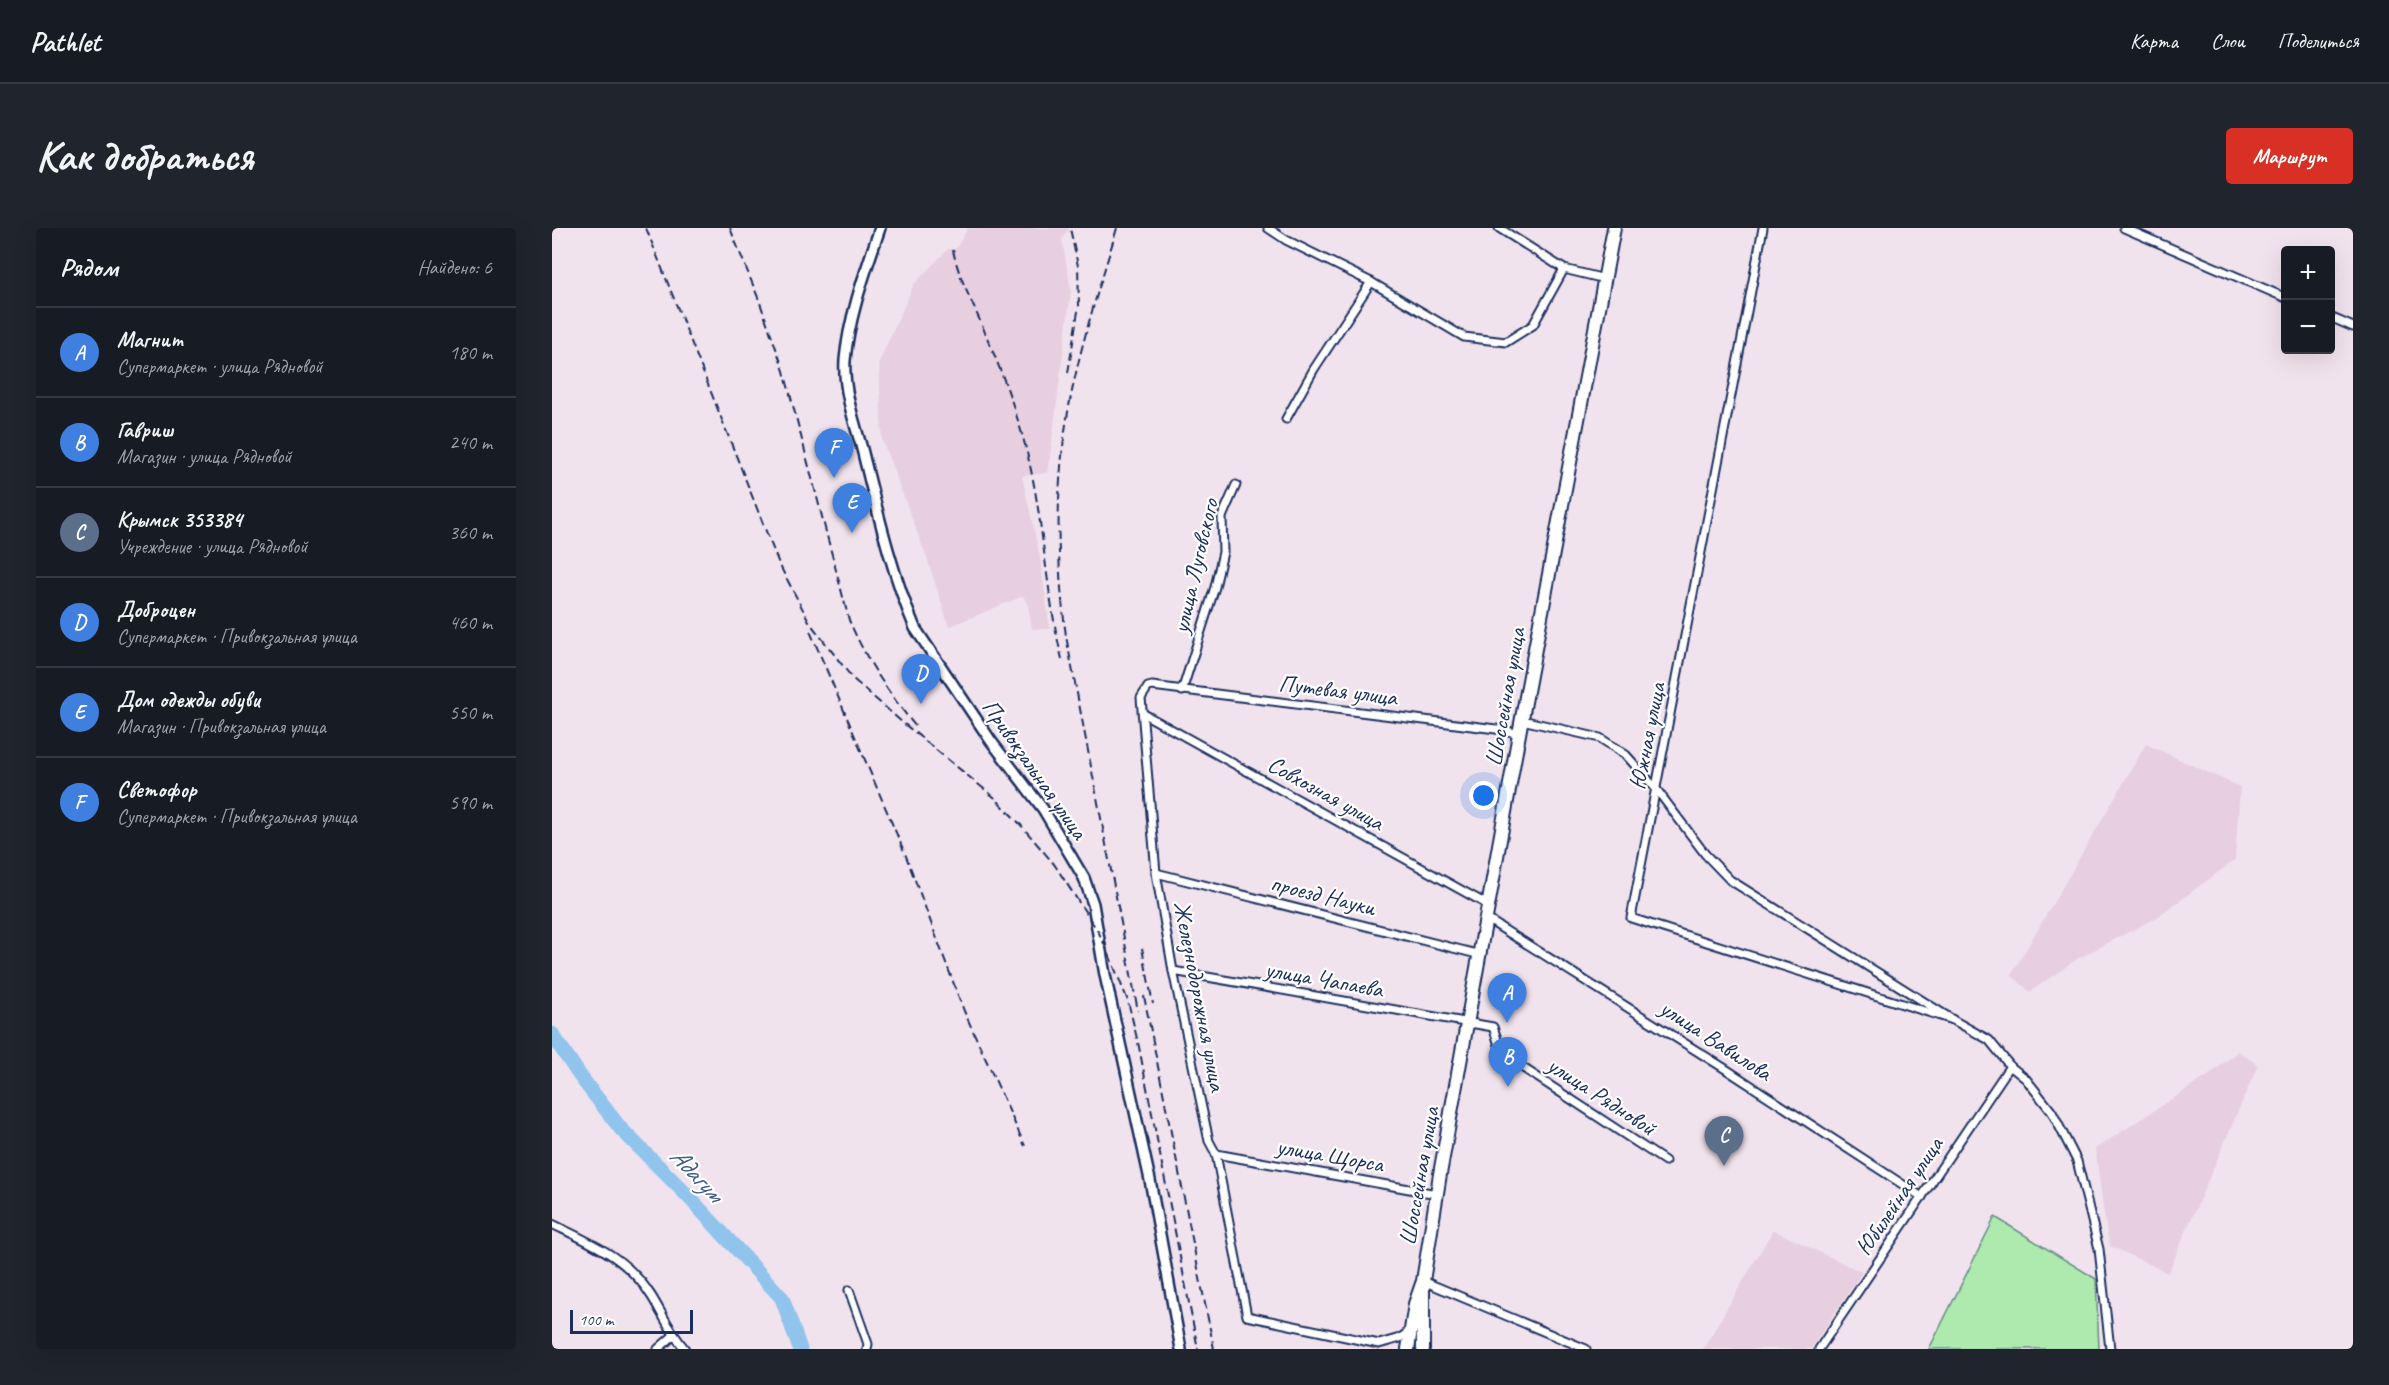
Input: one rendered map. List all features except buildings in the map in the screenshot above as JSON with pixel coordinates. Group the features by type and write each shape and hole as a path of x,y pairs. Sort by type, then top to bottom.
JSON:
{"highway":[{"name":"Шоссейная улица","path":"1423,1281 1519,734 1614,228"},
{"path":"1408,1349 1415,1304 1423,1281"},
{"path":"1423,1281 1423,1349"}],"main road":[{"name":"Привокзальная улица","path":"880,228 851,325 845,360 850,405 874,501 900,588 915,628 991,741 1043,808 1075,860 1093,904 1105,975 1150,1180 1181,1349"}],"street":[{"path":"1268,228 1286,240 1371,282 1464,337 1506,342 1533,325 1564,269"},
{"path":"1499,228 1564,269 1605,279"},
{"name":"Южная улица","path":"1763,228 1631,918 1953,1020"},
{"path":"2124,228 2281,296"},
{"path":"1286,419 1314,369 1371,282"},
{"path":"2335,319 2353,327"},
{"name":"улица Луговского","path":"1182,691 1215,587 1223,552 1222,517 1236,484"},
{"name":"Путевая улица","path":"1152,686 1504,730 1519,734"},
{"name":"Железнодорожная улица","path":"1152,686 1148,687 1141,699 1156,873 1173,971 1209,1142 1216,1154 1246,1316 1382,1347"},
{"name":"Совхозная улица","path":"1144,714 1490,906"},
{"path":"1522,720 1600,738 1626,755 1657,790 1705,854 1730,880 1953,1020 1989,1040 2010,1065 2026,1079 2052,1112 2077,1161 2099,1249 2110,1349"},
{"name":"проезд Науки","path":"1156,873 1481,955"},
{"name":"улица Вавилова","path":"1487,919 1922,1197"},
{"name":"улица Чапаева","path":"1173,971 1468,1024"},
{"name":"улица Рядновой","path":"1468,1024 1493,1027 1503,1054 1665,1161"},
{"name":"Юбилейная улица","path":"1819,1349 2010,1065"},
{"name":"улица Щорса","path":"1216,1154 1437,1194"},
{"path":"552,1224 609,1253 629,1267 653,1298 673,1336 684,1349"},
{"path":"1423,1281 1586,1349"},
{"path":"849,1290 868,1344 867,1349"},
{"path":"1382,1347 1410,1331"},
{"path":"658,1349 673,1336"}],"shaded area":[{"path":"968,228 1069,228 1062,239 1071,291 1048,473 1022,476 1040,557 1050,629 1032,629 1028,605 1023,596 949,627 927,558 882,440 879,362 914,284 948,249 956,249"},
{"path":"2146,744 2240,787 2235,860 2156,918 2077,959 2030,992 2011,975"},
{"path":"2238,1051 2258,1065 2168,1273 2110,1246 2095,1149 2209,1075"},
{"path":"1773,1230 1862,1272 1811,1349 1703,1349"}],"green space":[{"path":"1995,1217 2096,1279 2099,1349 1929,1349"}],"waterway":[{"name":"Адагум","path":"552,1034 580,1076 621,1129 686,1194 782,1298 800,1349"}],"railway":[{"path":"646,228 779,564 810,623 853,679 994,797 1020,824 1054,864 1099,933 1128,1001 1139,1047 1198,1349"},
{"path":"730,228 784,371 849,620 879,676 916,727"},
{"path":"1068,373 1079,305 1078,266 1070,228"},
{"path":"1117,228 1083,343 1068,413 1060,477 1059,541 1066,636 1138,1011"},
{"path":"953,250 963,283 1004,381 1025,445 1034,486 1052,610 1062,659"},
{"path":"810,631 906,856 964,1011 1025,1146"},
{"path":"1142,948 1153,1004"},
{"path":"1144,996 1214,1349"}],"place":[{"name":"Светофор","path":"834,478"},
{"name":"Дом одежды обуви","path":"852,533"},
{"name":"Доброцен","path":"921,704"},
{"name":"Магнит","path":"1507,1023"},
{"name":"Гавриш","path":"1508,1087"},
{"name":"Крымск 353384","path":"1724,1166"}]}
